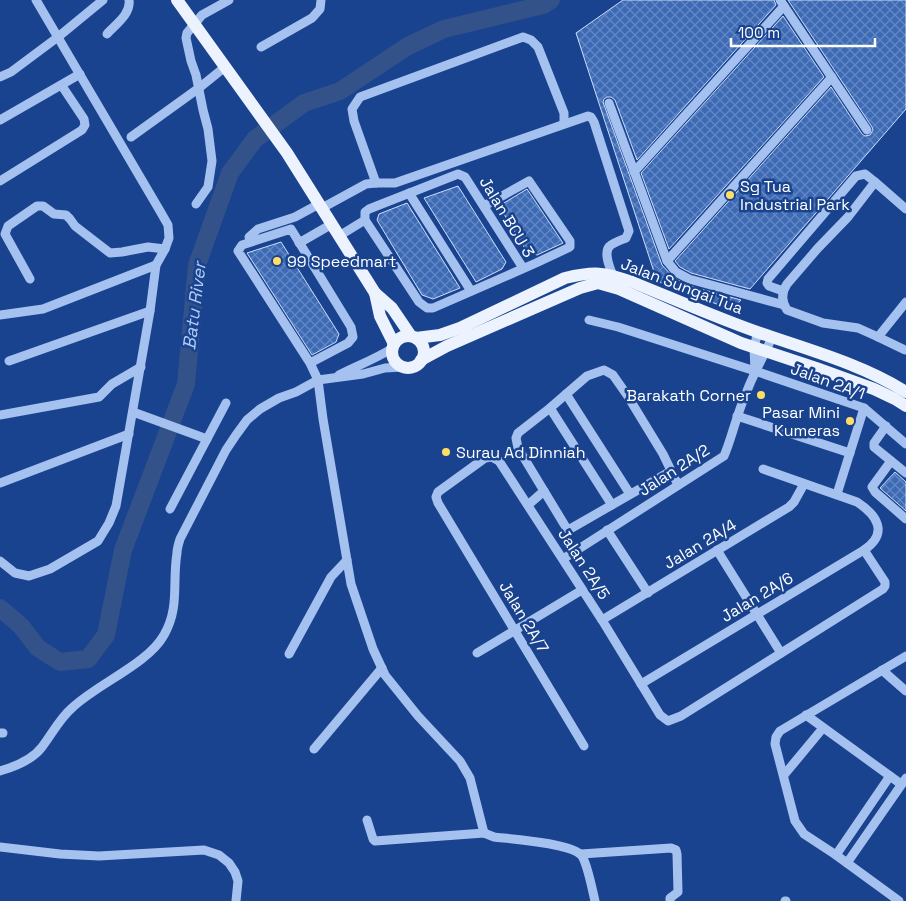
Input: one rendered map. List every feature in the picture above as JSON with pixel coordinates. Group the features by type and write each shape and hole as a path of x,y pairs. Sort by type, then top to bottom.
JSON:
{"main road":[{"path":"177,0 287,153 375,293 392,308 414,337 420,341 424,350 421,360 413,367 403,367 393,357 393,346 380,316 375,293"},
{"name":"Jalan Sungai Tua","path":"414,337 440,335 460,328 565,278 583,274 602,273 865,370 891,382 906,392"},
{"name":"Jalan Sungai Tua","path":"421,360 447,346 580,288 598,283 638,296 741,343 874,389 906,406"},
{"path":"393,346 401,337 414,337"}],"street":[{"path":"0,561 15,573 29,576 50,569 98,541 109,523 116,506 150,311 156,265 169,238 168,224 38,3 48,0"},
{"path":"0,77 11,72 58,37 103,0"},
{"path":"106,34 128,12 129,0"},
{"path":"196,204 208,187 212,161 211,140 186,38 202,15 218,3 229,0"},
{"path":"261,47 312,18 320,9 321,0"},
{"path":"634,172 782,3 867,130"},
{"path":"376,183 354,121 352,109 360,97 523,37 531,40 538,46 564,113 564,124"},
{"path":"131,137 199,88 224,67"},
{"path":"0,120 80,74"},
{"path":"667,261 832,77"},
{"path":"0,181 82,130 85,125 84,119 62,86"},
{"path":"609,103 667,261 676,272 689,279 784,305"},
{"path":"249,237 258,229 295,217 366,184 395,182 588,116 594,122 629,231 626,238 612,244 608,248 607,261 613,276"},
{"name":"Jalan BCU 3","path":"458,174 465,176 523,268 433,308 427,308 418,302 365,220 365,212 369,209 409,193 458,174"},
{"path":"783,291 769,286 767,283 768,279 856,176 865,174 906,210"},
{"path":"484,206 529,181 570,241 570,246 523,268"},
{"path":"876,182 848,217 786,284 783,291 784,305 787,310 824,323 858,328 906,349"},
{"path":"409,193 471,291"},
{"path":"30,279 5,234 8,226 37,206 43,206 54,214 66,215 75,226 110,253 148,247 165,249"},
{"path":"340,236 365,220"},
{"path":"299,243 332,224"},
{"path":"310,363 348,343 352,337 351,327 291,229 242,245 238,251 310,363 318,380 351,584 373,649 385,674 418,716 460,761 470,778 484,833"},
{"path":"0,315 43,308 156,265"},
{"path":"878,337 906,302"},
{"path":"9,361 150,311"},
{"name":"Jalan 2A/1","path":"588,320 618,327 864,408 906,444"},
{"name":"Jalan 2A/2","path":"563,559 724,456 755,371 760,349 758,332"},
{"name":"Jalan 2A/2","path":"760,349 772,337"},
{"path":"334,377 379,356 393,346"},
{"path":"0,415 99,397 112,384 140,367"},
{"path":"0,771 25,760 41,749 71,708 140,660 157,645 164,634 173,611 176,597 177,554 180,539 226,450 247,420 260,408 318,380 363,374 385,368 403,367"},
{"path":"670,471 567,529 518,448 516,438 518,432 550,408 587,376 604,370 613,375 663,454 678,485"},
{"path":"566,394 630,494"},
{"path":"170,510 226,403"},
{"path":"550,408 612,505"},
{"path":"763,469 837,494 864,408"},
{"path":"133,412 207,438"},
{"path":"737,416 850,453"},
{"path":"886,426 874,443 874,447 906,473"},
{"path":"0,483 129,434"},
{"name":"Jalan 2A/7","path":"499,461 492,457 485,458 438,492 436,497 584,746"},
{"name":"Jalan 2A/5","path":"499,461 602,620 660,715 668,721 681,716 781,653"},
{"path":"891,461 872,487 875,492 906,519"},
{"name":"Jalan 2A/4","path":"602,620 789,507 804,484"},
{"path":"528,505 544,491"},
{"name":"Jalan 2A/6","path":"641,684 869,546 878,533 879,528 875,519 864,507 837,494"},
{"path":"607,530 648,593"},
{"path":"717,550 781,653 884,589 885,582 864,550"},
{"path":"289,654 330,577 347,560"},
{"path":"477,653 582,590"},
{"path":"899,901 804,834 798,827 775,744 776,737 780,731 906,656"},
{"path":"314,750 382,668"},
{"path":"882,670 906,691"},
{"path":"806,715 890,776 904,781 847,863"},
{"path":"784,775 823,728"},
{"path":"836,855 890,776"},
{"path":"367,820 373,839 378,842 484,833 560,845 581,854 671,848 676,850 677,854 678,892 670,898 670,901"},
{"path":"0,847 60,854 99,856 204,850 219,855 229,863 235,872 238,881 236,901"},
{"path":"581,854 595,901"}],"building":[{"path":"623,0 774,0 776,5 637,160 615,100 607,97 603,102 662,265 673,277 686,285 741,300 732,310 657,281 576,33"},
{"path":"788,0 906,0 906,109 750,289 691,273 680,267 675,261 831,87 862,134 865,136 870,135 873,130"},
{"path":"783,16 824,77 669,249 641,173"},
{"path":"458,186 506,262 502,269 476,282 424,198"},
{"path":"527,189 563,243 537,255 527,252 499,206"},
{"path":"407,203 460,288 433,299 422,295 377,220 379,214"},
{"path":"281,242 339,334 336,342 312,355 247,253"},
{"path":"895,472 906,482 906,511 880,488"}],"waterway":[{"name":"Batu River","path":"0,608 21,626 38,648 60,662 88,659 106,635 123,550 186,384 197,265 230,173 255,139 304,103 340,91 408,46 444,29 543,5 551,0"}],"place":[{"name":"Sg Tua Industrial Park","path":"730,195"},
{"name":"99 Speedmart","path":"277,261"},
{"name":"Barakath Corner","path":"761,395"},
{"name":"Pasar Mini Kumeras","path":"850,421"},
{"name":"Surau Ad Dinniah","path":"446,452"}]}
